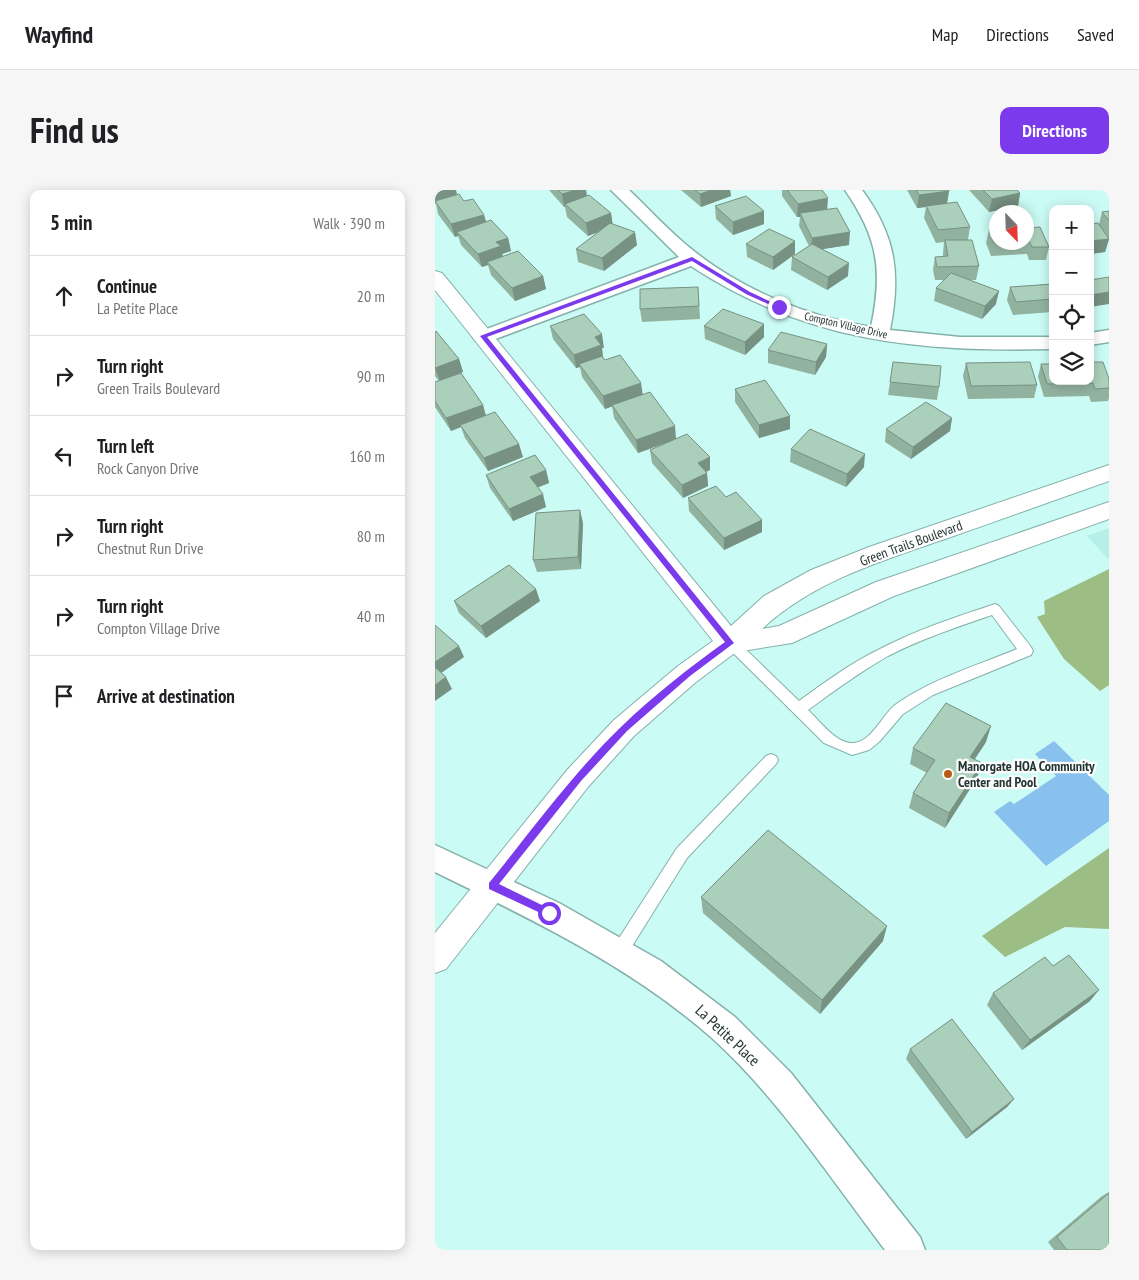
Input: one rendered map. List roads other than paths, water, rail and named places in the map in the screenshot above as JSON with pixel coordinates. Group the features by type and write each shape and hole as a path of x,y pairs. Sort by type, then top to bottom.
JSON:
{"street":[{"name":"Compton Village Drive","path":"619,190 692,259 748,293 779,307 822,321 879,334 970,344 1049,343"},
{"path":"853,190 877,228 887,264 886,306 879,334"},
{"path":"483,336 692,259"},
{"path":"435,277 730,643"},
{"path":"1094,338 1109,336"},
{"name":"Green Trails Boulevard","path":"435,958 579,778 624,728 687,674 730,643 773,603 820,577 878,553 1109,473"},
{"name":"Green Trails Boulevard","path":"730,643 783,636 885,589 1109,510"},
{"name":"La Petite Place","path":"435,858 549,913 618,954 693,1003 724,1028 779,1085 907,1250"}],"lane":[{"path":"730,643 829,739 839,745 853,749 864,746 874,738 898,710 928,691 1026,652 995,609 913,638 885,652 857,668 798,708"},
{"path":"618,954 682,853 771,760"}],"place":[{"name":"Manorgate HOA Community Center and Pool","path":"948,774"}]}
